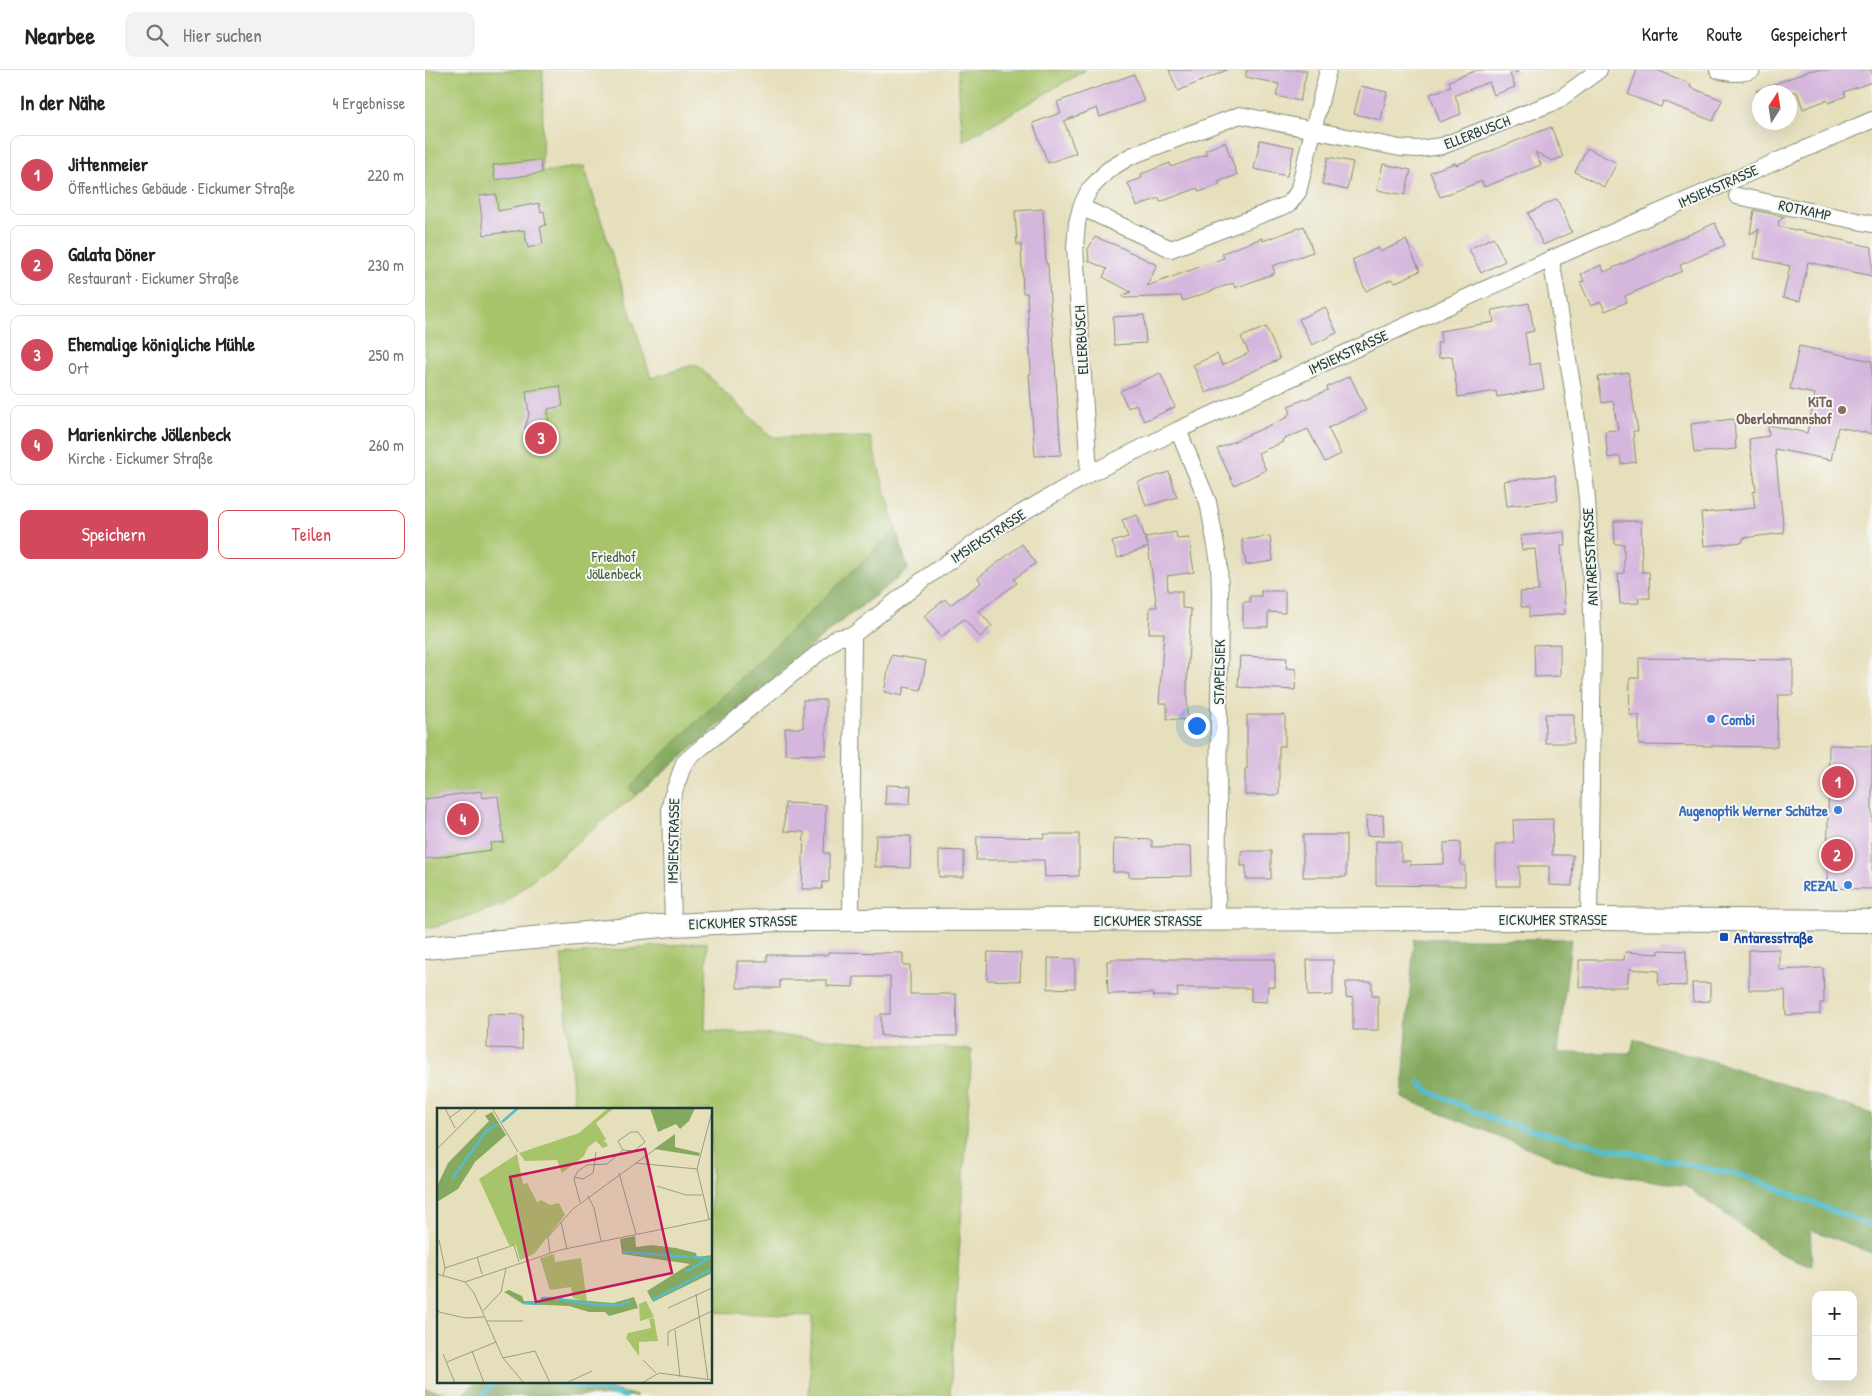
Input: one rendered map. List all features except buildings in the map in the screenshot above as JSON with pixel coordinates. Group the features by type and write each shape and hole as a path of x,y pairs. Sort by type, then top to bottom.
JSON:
{"main road":[{"name":"EICKUMER STRASSE","path":"425,948 673,925 778,920 1589,919 1872,921"}],"street":[{"path":"1081,207 1171,249 1289,204 1298,192 1328,70"},
{"name":"ELLERBUSCH","path":"1089,474 1075,247 1077,223 1081,207 1089,190 1108,170 1131,156 1240,115 1400,148 1418,149 1442,146 1557,101 1599,70"},
{"path":"1718,70 1746,72 1752,70"},
{"name":"IMSIEKSTRASSE","path":"673,925 671,808 672,797 684,763 837,638 853,635 924,579 999,526 1089,474 1178,430 1551,259 1872,120"},
{"name":"ROTKAMP","path":"1737,196 1872,224"},
{"name":"ANTARESSTRASSE","path":"1551,259 1573,390 1587,498 1593,638 1589,919"},
{"name":"STAPELSIEK","path":"1178,430 1207,502 1219,562 1217,920"},
{"path":"851,920 853,635"}],"green space":[{"name":"Friedhof Jöllenbeck","path":"425,70 543,70 542,172 584,166 651,378 696,364 771,437 870,437 908,570 830,630 638,794 502,905 435,927 425,928"},
{"path":"957,70 1086,70 963,141"},
{"path":"896,529 908,570 830,630 638,794 634,793 631,789 632,784"},
{"path":"1414,939 1571,939 1558,1053 1631,1053 1634,1039 1722,1064 1872,1114 1872,1253 1810,1229 1812,1266 1779,1253 1686,1186 1582,1169 1402,1098"},
{"path":"707,942 705,1030 972,1050 950,1396 809,1396 812,1316 713,1312 713,1108 575,1108 561,955"},
{"path":"473,1384 590,1384 637,1396 462,1396"},
{"path":"425,1388 457,1396 425,1396"}],"waterway":[{"path":"1420,1083 1428,1091 1500,1122 1597,1146 1745,1176 1872,1226"},
{"path":"483,1396 494,1384"},
{"path":"566,1384 625,1396"}],"place":[{"name":"KiTa Oberlohmannshof","path":"1842,410"},
{"name":"Ehemalige königliche Mühle","path":"541,438"},
{"name":"Combi","path":"1711,719"},
{"name":"Jittenmeier","path":"1838,782"},
{"name":"Augenoptik Werner Schütze","path":"1838,810"},
{"name":"Marienkirche Jöllenbeck","path":"463,819"},
{"name":"Galata Döner","path":"1837,855"},
{"name":"REZAL","path":"1848,885"},
{"name":"Antaresstraße","path":"1724,937"}]}
